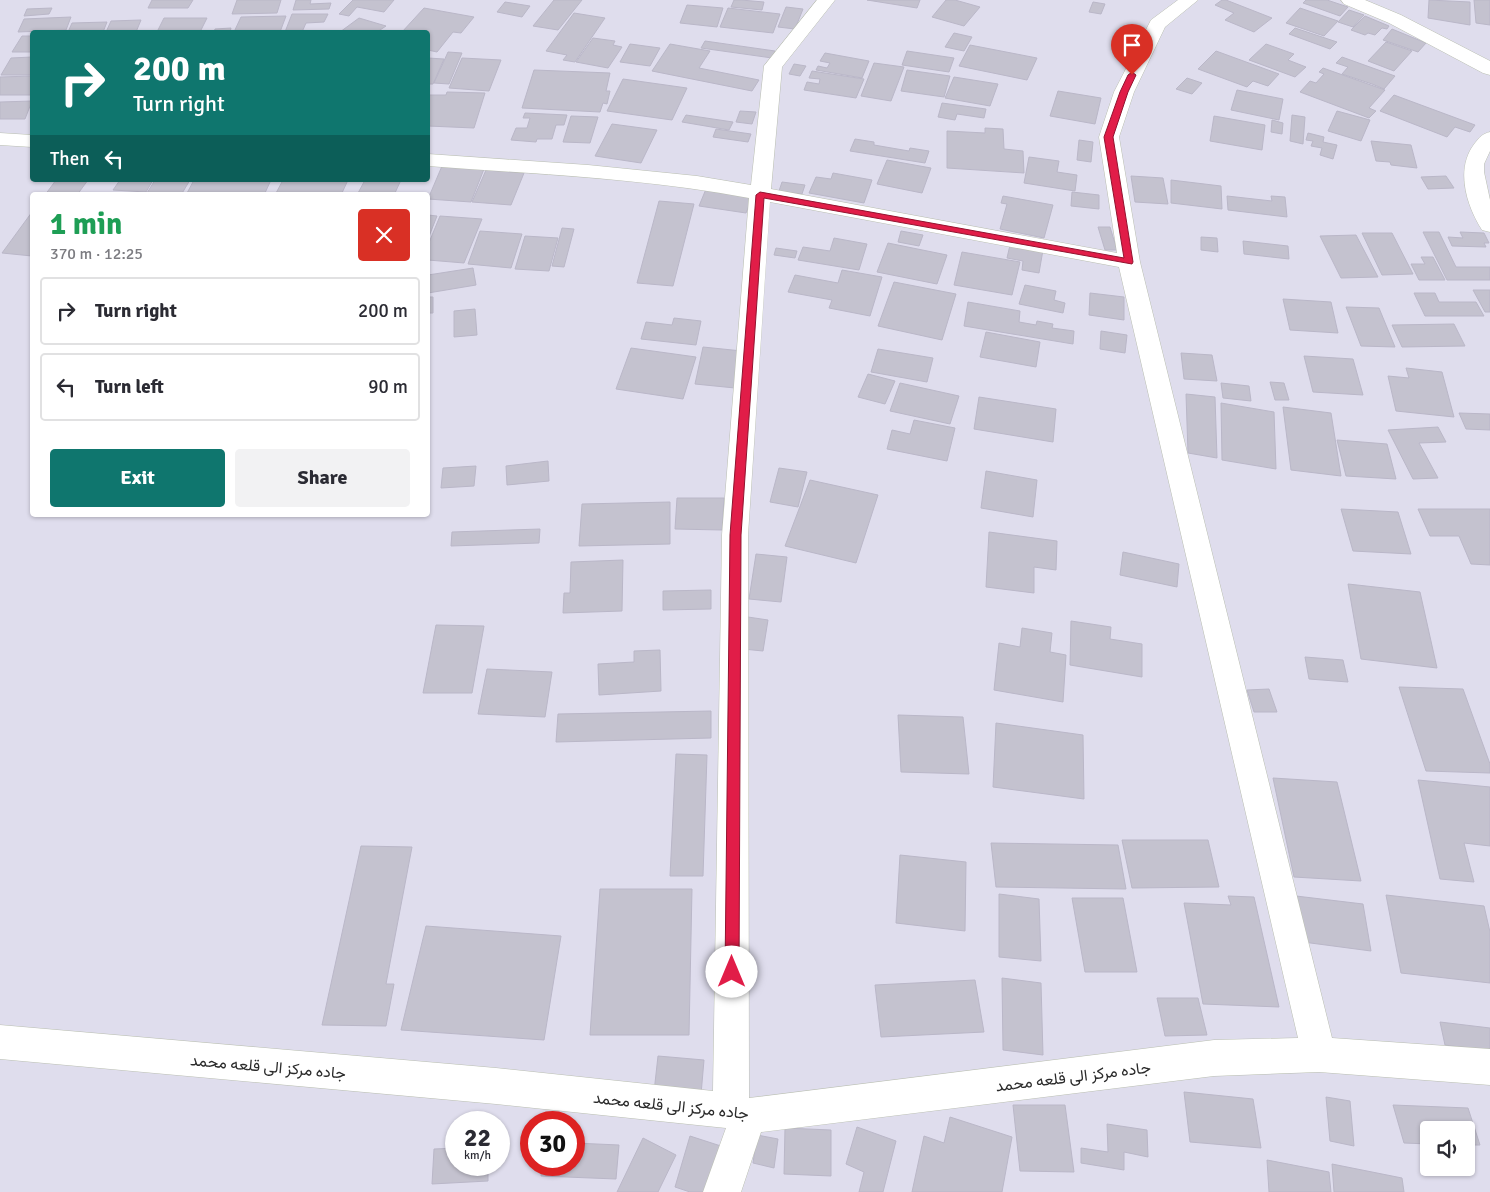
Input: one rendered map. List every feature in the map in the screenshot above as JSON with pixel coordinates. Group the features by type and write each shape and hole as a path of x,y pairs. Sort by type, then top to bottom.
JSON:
{"street":[{"path":"722,1192 740,1114 736,535 760,195 773,66 826,0"},
{"path":"1190,0 1157,24 1124,92 1108,137 1129,262 1319,1055"},
{"path":"1350,0 1395,19 1490,69"},
{"path":"0,138 30,141"},
{"path":"1490,138 1475,158 1475,180 1484,215 1490,225"},
{"path":"430,160 588,171 697,182 1129,262"},
{"name":"جاده مرکز الی قلعه محمد","path":"0,1042 496,1086 740,1114 1214,1058 1319,1055 1490,1067"}],"building":[{"path":"152,0 193,0 188,8 148,8"},
{"path":"237,0 281,0 277,13 232,14"},
{"path":"296,0 311,0 310,4 331,3 329,9 293,10"},
{"path":"353,0 394,0 384,12 357,7 349,16 339,14"},
{"path":"554,0 582,0 558,30 533,26"},
{"path":"734,0 764,2 762,10 731,7"},
{"path":"867,0 920,0 917,8"},
{"path":"946,0 955,0 980,7 964,26 932,17"},
{"path":"1222,0 1272,18 1254,32 1225,20 1234,13 1215,5"},
{"path":"1306,0 1327,0 1348,7 1340,16 1303,3"},
{"path":"1429,0 1470,2 1470,25 1428,18"},
{"path":"1474,0 1490,0 1490,25 1476,23"},
{"path":"505,2 530,6 522,17 497,12"},
{"path":"1093,2 1105,4 1101,14 1089,12"},
{"path":"687,5 723,8 717,27 680,23"},
{"path":"786,7 803,9 795,29 778,27"},
{"path":"52,8 49,14 24,16 27,9"},
{"path":"424,8 474,17 461,33 453,32 437,52 430,50 430,30 404,30"},
{"path":"728,8 780,14 773,33 720,27"},
{"path":"1300,8 1338,21 1324,36 1286,23"},
{"path":"1349,10 1364,15 1353,27 1338,22"},
{"path":"574,13 605,18 575,62 563,60 567,55 546,51"},
{"path":"292,14 328,14 324,22 306,23 303,30 286,30"},
{"path":"286,16 281,30 235,30 241,17"},
{"path":"1365,16 1389,26 1387,29 1382,28 1375,35 1368,33 1365,35 1351,30"},
{"path":"71,17 66,30 18,32 24,19"},
{"path":"164,18 207,18 201,30 158,30"},
{"path":"359,18 386,26 380,30 343,30"},
{"path":"141,20 137,30 107,30 111,21"},
{"path":"107,22 104,30 69,30 72,23"},
{"path":"231,28 230,30 215,29"},
{"path":"1295,28 1337,42 1330,49 1289,34"},
{"path":"1392,29 1426,43 1418,52 1383,40"},
{"path":"954,33 972,37 964,51 945,47"},
{"path":"22,36 30,36 30,52 12,52"},
{"path":"593,38 615,41 613,45 622,47 608,68 576,62"},
{"path":"705,41 775,51 772,58 701,48"},
{"path":"1386,42 1412,51 1394,71 1368,61"},
{"path":"630,44 660,48 650,66 620,62"},
{"path":"670,44 710,51 699,68 759,80 752,91 652,71"},
{"path":"1266,44 1294,54 1288,60 1306,67 1295,77 1249,60"},
{"path":"970,45 1037,58 1027,80 959,66"},
{"path":"907,51 954,58 949,72 902,65"},
{"path":"1216,51 1279,74 1268,86 1253,81 1247,87 1198,69"},
{"path":"448,52 462,53 449,84 434,83"},
{"path":"825,53 869,61 862,78 816,70 818,66 827,68 830,63 820,61"},
{"path":"30,57 30,75 1,75 11,58"},
{"path":"1342,57 1395,76 1384,89 1342,74 1348,67 1336,63"},
{"path":"430,58 444,59 433,84 430,84"},
{"path":"462,58 501,60 489,91 449,88"},
{"path":"874,63 904,67 891,101 861,96"},
{"path":"794,64 806,66 800,76 789,74"},
{"path":"1323,68 1385,90 1369,108 1376,111 1369,118 1300,92 1310,81 1316,83 1324,74 1319,72"},
{"path":"534,70 610,73 606,91 610,91 607,104 603,103 600,112 522,108"},
{"path":"907,70 950,76 944,97 901,91"},
{"path":"812,71 864,79 856,98 804,90 807,82 819,84 820,79 809,78"},
{"path":"30,76 30,95 0,95 0,77"},
{"path":"954,77 998,84 990,106 945,98"},
{"path":"1187,78 1202,83 1192,94 1176,89"},
{"path":"623,79 687,88 672,120 607,111"},
{"path":"1237,90 1283,99 1279,120 1231,110"},
{"path":"1058,91 1101,98 1095,124 1050,116"},
{"path":"447,92 485,93 474,128 430,126 430,95 446,95"},
{"path":"1394,95 1475,125 1470,132 1455,127 1447,137 1380,111"},
{"path":"30,101 30,106 25,119 0,119 0,102"},
{"path":"942,103 986,109 984,118 957,114 955,120 938,117"},
{"path":"740,111 756,112 752,124 736,122"},
{"path":"1337,111 1370,120 1361,141 1328,131"},
{"path":"525,113 567,115 564,125 556,125 552,139 537,139 536,142 511,140 516,128 527,128 530,118 523,118"},
{"path":"686,115 733,122 729,130 682,122"},
{"path":"1292,115 1305,117 1303,144 1290,141"},
{"path":"571,116 598,117 590,143 563,142"},
{"path":"1214,116 1265,125 1262,150 1210,141"},
{"path":"1272,120 1283,123 1282,134 1271,132"},
{"path":"612,124 657,130 641,163 595,156"},
{"path":"985,128 1003,129 1004,149 1023,151 1024,173 947,168 947,131 985,133"},
{"path":"716,129 751,134 748,142 713,137"},
{"path":"1308,133 1324,137 1323,142 1337,145 1333,159 1320,155 1322,148 1311,146 1313,141 1306,140"},
{"path":"855,139 874,142 874,145 909,151 910,148 929,151 925,163 850,151"},
{"path":"1079,140 1093,142 1091,162 1077,160"},
{"path":"1371,141 1411,145 1417,168 1376,161"},
{"path":"1029,157 1059,161 1057,172 1077,175 1075,191 1024,183"},
{"path":"887,160 931,168 922,193 877,184"},
{"path":"442,166 484,169 471,202 430,199 430,194"},
{"path":"486,170 524,173 511,205 472,202"},
{"path":"833,173 872,180 864,203 809,193 816,177 831,179"},
{"path":"1131,176 1163,178 1168,204 1135,202"},
{"path":"1446,176 1454,188 1428,189 1421,177"},
{"path":"1171,180 1221,186 1222,209 1171,203"},
{"path":"55,182 87,182 79,192 47,192"},
{"path":"119,182 152,182 146,192 113,190"},
{"path":"154,182 189,182 183,192 148,192"},
{"path":"193,182 270,182 265,192 188,192"},
{"path":"282,182 347,182 342,192 277,192"},
{"path":"364,182 400,182 395,192 359,192"},
{"path":"782,182 805,185 802,194 779,191"},
{"path":"706,189 753,196 746,213 699,206"},
{"path":"1072,192 1099,195 1099,209 1071,206"},
{"path":"1003,196 1053,205 1044,238 1000,229 1007,204 1001,203"},
{"path":"1227,196 1272,201 1271,196 1285,197 1287,217 1228,210"},
{"path":"659,201 694,204 673,286 637,283"},
{"path":"30,215 30,256 2,253"},
{"path":"430,215 437,216 430,234"},
{"path":"440,216 482,219 464,263 430,260 430,240"},
{"path":"1098,227 1110,227 1117,250 1105,250"},
{"path":"562,228 574,229 564,267 552,266"},
{"path":"480,231 522,234 511,268 468,264"},
{"path":"901,231 923,235 919,246 898,242"},
{"path":"1423,232 1439,232 1456,267 1490,267 1490,280 1447,280"},
{"path":"1460,232 1484,233 1489,243 1484,243 1486,247 1452,246 1448,237 1463,238"},
{"path":"1362,233 1392,233 1413,274 1382,275"},
{"path":"1356,235 1378,277 1341,278 1320,236"},
{"path":"525,236 558,238 549,271 515,269"},
{"path":"1201,237 1217,238 1218,252 1201,250"},
{"path":"834,238 867,244 859,270 798,260 803,247 830,251"},
{"path":"1243,241 1288,246 1289,259 1244,254"},
{"path":"888,243 947,255 937,284 877,272"},
{"path":"1010,245 1043,250 1039,273 1022,270 1023,261 1007,258"},
{"path":"776,248 797,251 795,258 774,255"},
{"path":"962,252 1020,262 1012,295 954,285"},
{"path":"1421,257 1433,257 1445,280 1419,280 1411,264 1425,264"},
{"path":"473,268 476,285 430,293 430,275"},
{"path":"842,270 882,277 870,316 829,308 832,300 788,292 795,275 838,283"},
{"path":"894,282 956,294 942,340 878,326"},
{"path":"1025,285 1056,291 1054,300 1065,303 1063,313 1019,304"},
{"path":"1473,290 1490,290 1490,312 1485,312"},
{"path":"1090,293 1124,297 1124,320 1089,315"},
{"path":"1414,293 1435,293 1439,302 1476,302 1484,316 1425,316"},
{"path":"430,297 433,297 433,313 430,313"},
{"path":"1283,299 1331,302 1338,333 1290,330"},
{"path":"968,302 1020,311 1019,322 1036,325 1037,321 1053,324 1052,328 1074,331 1073,344 964,326"},
{"path":"1346,307 1379,308 1395,347 1361,346"},
{"path":"475,309 477,335 454,337 454,311"},
{"path":"674,318 701,321 696,345 641,339 646,322 672,325"},
{"path":"1454,324 1465,346 1402,347 1392,325"},
{"path":"1101,331 1127,335 1125,353 1100,349"},
{"path":"986,332 1040,342 1036,367 980,357"},
{"path":"703,347 742,351 735,388 695,384"},
{"path":"631,348 696,357 683,399 616,389"},
{"path":"878,349 933,358 927,382 871,372"},
{"path":"1181,353 1212,355 1217,381 1184,379"},
{"path":"1304,356 1353,359 1363,395 1313,392"},
{"path":"1406,368 1442,372 1454,417 1396,411 1388,376 1409,378"},
{"path":"868,374 895,381 885,404 858,397"},
{"path":"1270,382 1284,383 1289,400 1275,400"},
{"path":"900,383 959,396 950,424 890,411"},
{"path":"1221,383 1249,386 1251,401 1223,398"},
{"path":"1186,394 1215,397 1217,458 1188,453"},
{"path":"979,397 1056,409 1053,442 974,429"},
{"path":"1221,403 1274,412 1276,469 1222,460"},
{"path":"1283,407 1331,413 1341,476 1291,470"},
{"path":"1459,413 1490,414 1490,430 1466,429"},
{"path":"914,420 955,428 947,461 887,449 892,430 910,434"},
{"path":"1438,427 1446,442 1419,443 1438,478 1413,479 1388,430"},
{"path":"1337,440 1387,444 1396,479 1346,476"},
{"path":"548,461 549,481 507,485 506,466"},
{"path":"476,466 474,486 441,488 443,468"},
{"path":"779,468 807,472 798,507 770,502"},
{"path":"986,471 1037,480 1033,517 981,508"},
{"path":"810,480 878,495 856,563 785,546"},
{"path":"677,498 724,498 722,530 675,529"},
{"path":"670,502 670,544 579,546 582,504"},
{"path":"1341,509 1398,512 1411,554 1353,551"},
{"path":"1418,509 1490,509 1490,565 1471,564 1459,536 1430,536"},
{"path":"540,529 539,543 451,546 452,532"},
{"path":"989,532 1057,541 1056,570 1034,567 1034,593 986,587"},
{"path":"1123,552 1179,564 1177,587 1120,575"},
{"path":"756,554 787,557 781,602 749,599"},
{"path":"623,560 622,611 563,613 564,593 570,593 571,562"},
{"path":"1348,584 1420,592 1437,668 1361,659"},
{"path":"711,590 711,609 663,610 663,591"},
{"path":"748,617 768,620 763,651 743,649"},
{"path":"1071,621 1111,627 1110,639 1142,644 1142,677 1070,665"},
{"path":"436,625 484,626 472,693 423,693"},
{"path":"1022,628 1052,633 1050,652 1066,655 1063,702 994,690 999,643 1020,647"},
{"path":"660,650 661,691 599,695 598,664 634,662 634,651"},
{"path":"1305,657 1343,660 1348,682 1309,679"},
{"path":"487,669 552,672 545,717 478,714"},
{"path":"1399,687 1463,689 1490,764 1490,773 1426,771"},
{"path":"1269,689 1277,712 1254,712 1247,690"},
{"path":"711,711 711,738 556,742 558,714"},
{"path":"898,715 963,717 969,774 901,772"},
{"path":"996,723 1083,735 1084,799 993,787"},
{"path":"676,754 707,755 703,876 670,876"},
{"path":"1273,778 1337,782 1361,881 1294,877"},
{"path":"1418,780 1490,787 1490,846 1464,843 1474,882 1440,879"},
{"path":"1122,840 1208,840 1219,887 1132,888"},
{"path":"991,843 1118,845 1126,889 996,887"},
{"path":"361,846 412,847 386,984 394,984 386,1026 322,1025"},
{"path":"900,855 966,862 965,931 896,923"},
{"path":"600,889 692,889 689,1035 590,1035"},
{"path":"999,894 1039,899 1041,961 999,957"},
{"path":"1386,895 1484,906 1490,932 1490,983 1401,973"},
{"path":"1228,896 1254,897 1279,1007 1203,1004 1184,903 1231,905"},
{"path":"1296,896 1363,904 1371,951 1303,942"},
{"path":"1072,898 1123,898 1137,972 1085,972"},
{"path":"426,926 561,936 544,1040 401,1030"},
{"path":"1002,978 1041,983 1043,1055 1003,1050"},
{"path":"975,980 984,1032 881,1037 875,985"},
{"path":"1157,998 1198,998 1207,1035 1165,1036"},
{"path":"1440,1022 1490,1028 1490,1051 1445,1045"},
{"path":"658,1056 704,1060 700,1106 653,1101"},
{"path":"1184,1092 1253,1099 1261,1148 1190,1142"},
{"path":"1326,1097 1350,1101 1354,1146 1330,1141"},
{"path":"1013,1105 1065,1105 1074,1172 1020,1171"},
{"path":"1393,1105 1468,1108 1472,1121 1420,1121 1420,1144 1404,1143"},
{"path":"950,1117 1012,1137 1002,1192 912,1192 924,1136 944,1143"},
{"path":"1107,1124 1147,1130 1148,1157 1124,1152 1124,1170 1081,1163 1081,1148 1108,1152"},
{"path":"857,1127 896,1141 883,1192 859,1192 864,1172 846,1164"},
{"path":"785,1128 831,1130 831,1176 784,1174"},
{"path":"1475,1130 1480,1145 1475,1145"},
{"path":"757,1135 778,1139 774,1168 753,1163"},
{"path":"690,1136 727,1148 715,1192 690,1192 675,1187"},
{"path":"643,1138 676,1155 658,1192 617,1192"},
{"path":"585,1143 619,1145 616,1179 541,1176 585,1176"},
{"path":"445,1148 445,1176 488,1176 488,1181 432,1184 434,1149"},
{"path":"1267,1160 1329,1172 1331,1192 1269,1192"},
{"path":"1332,1164 1402,1178 1404,1192 1334,1192"}],"route":[{"path":"732,972 736,535 760,195 1129,262 1108,137 1132,75"}]}
